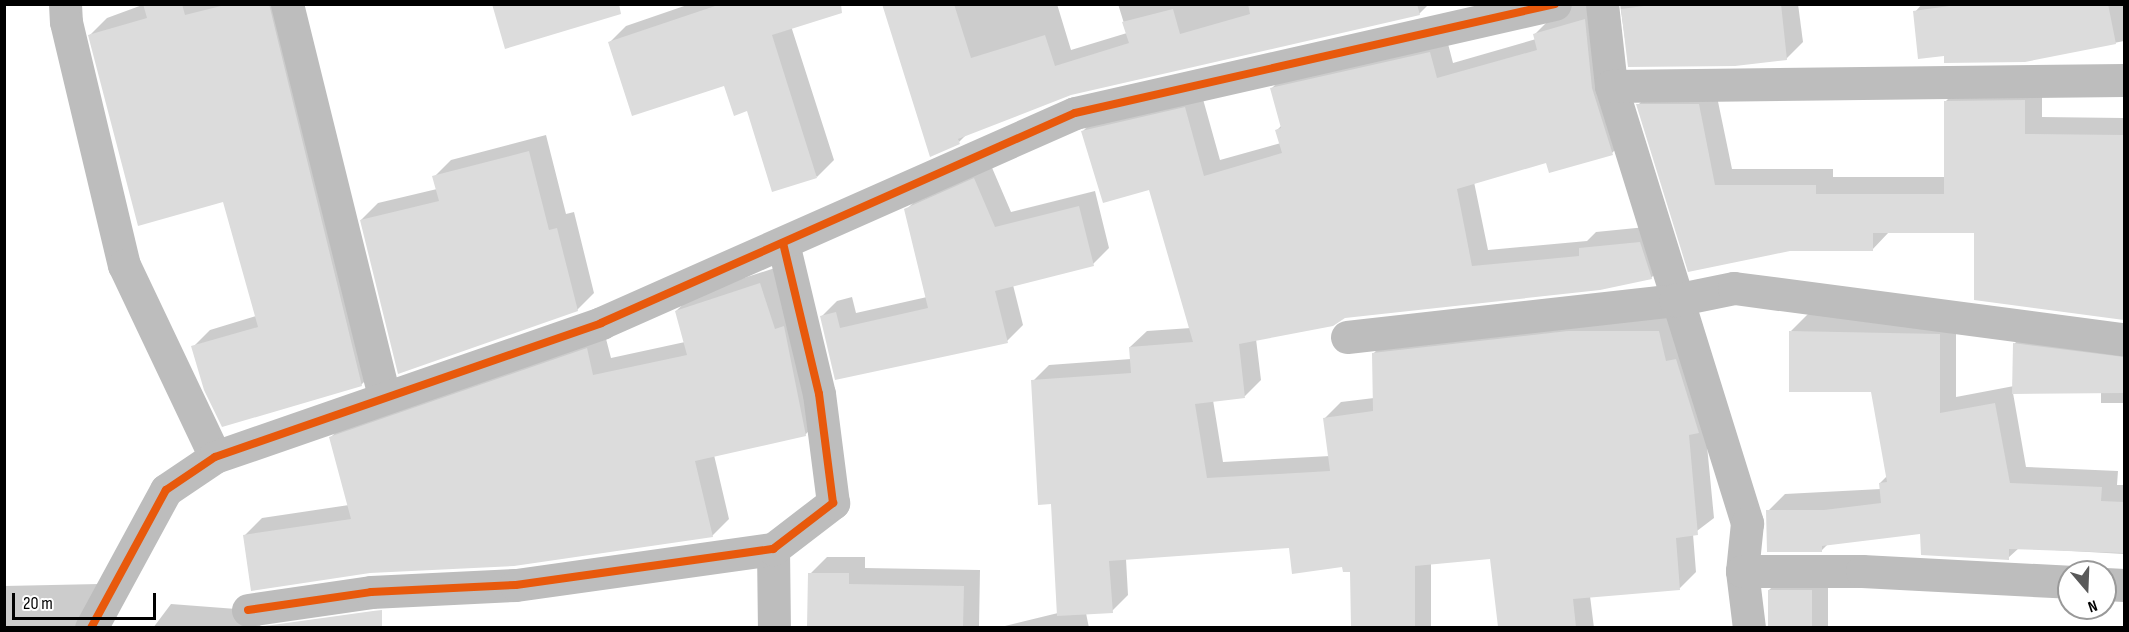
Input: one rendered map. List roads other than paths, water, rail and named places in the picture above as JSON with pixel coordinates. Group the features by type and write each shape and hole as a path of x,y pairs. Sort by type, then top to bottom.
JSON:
{"street":[{"path":"65,4 66,22 124,265 215,457"},
{"path":"287,4 384,396"},
{"path":"92,627 166,490 215,457 384,396 601,323 1074,113 1555,4"},
{"path":"1602,4 1611,86 1675,300 1747,523 1743,571 1749,627"},
{"path":"1611,86 2124,80"},
{"path":"248,610 371,592 516,585 773,549 833,503 819,394 783,243"},
{"path":"1347,337 1675,300 1734,288 2124,339"},
{"path":"773,549 774,627"},
{"path":"1743,571 1862,571 2057,581"}]}
